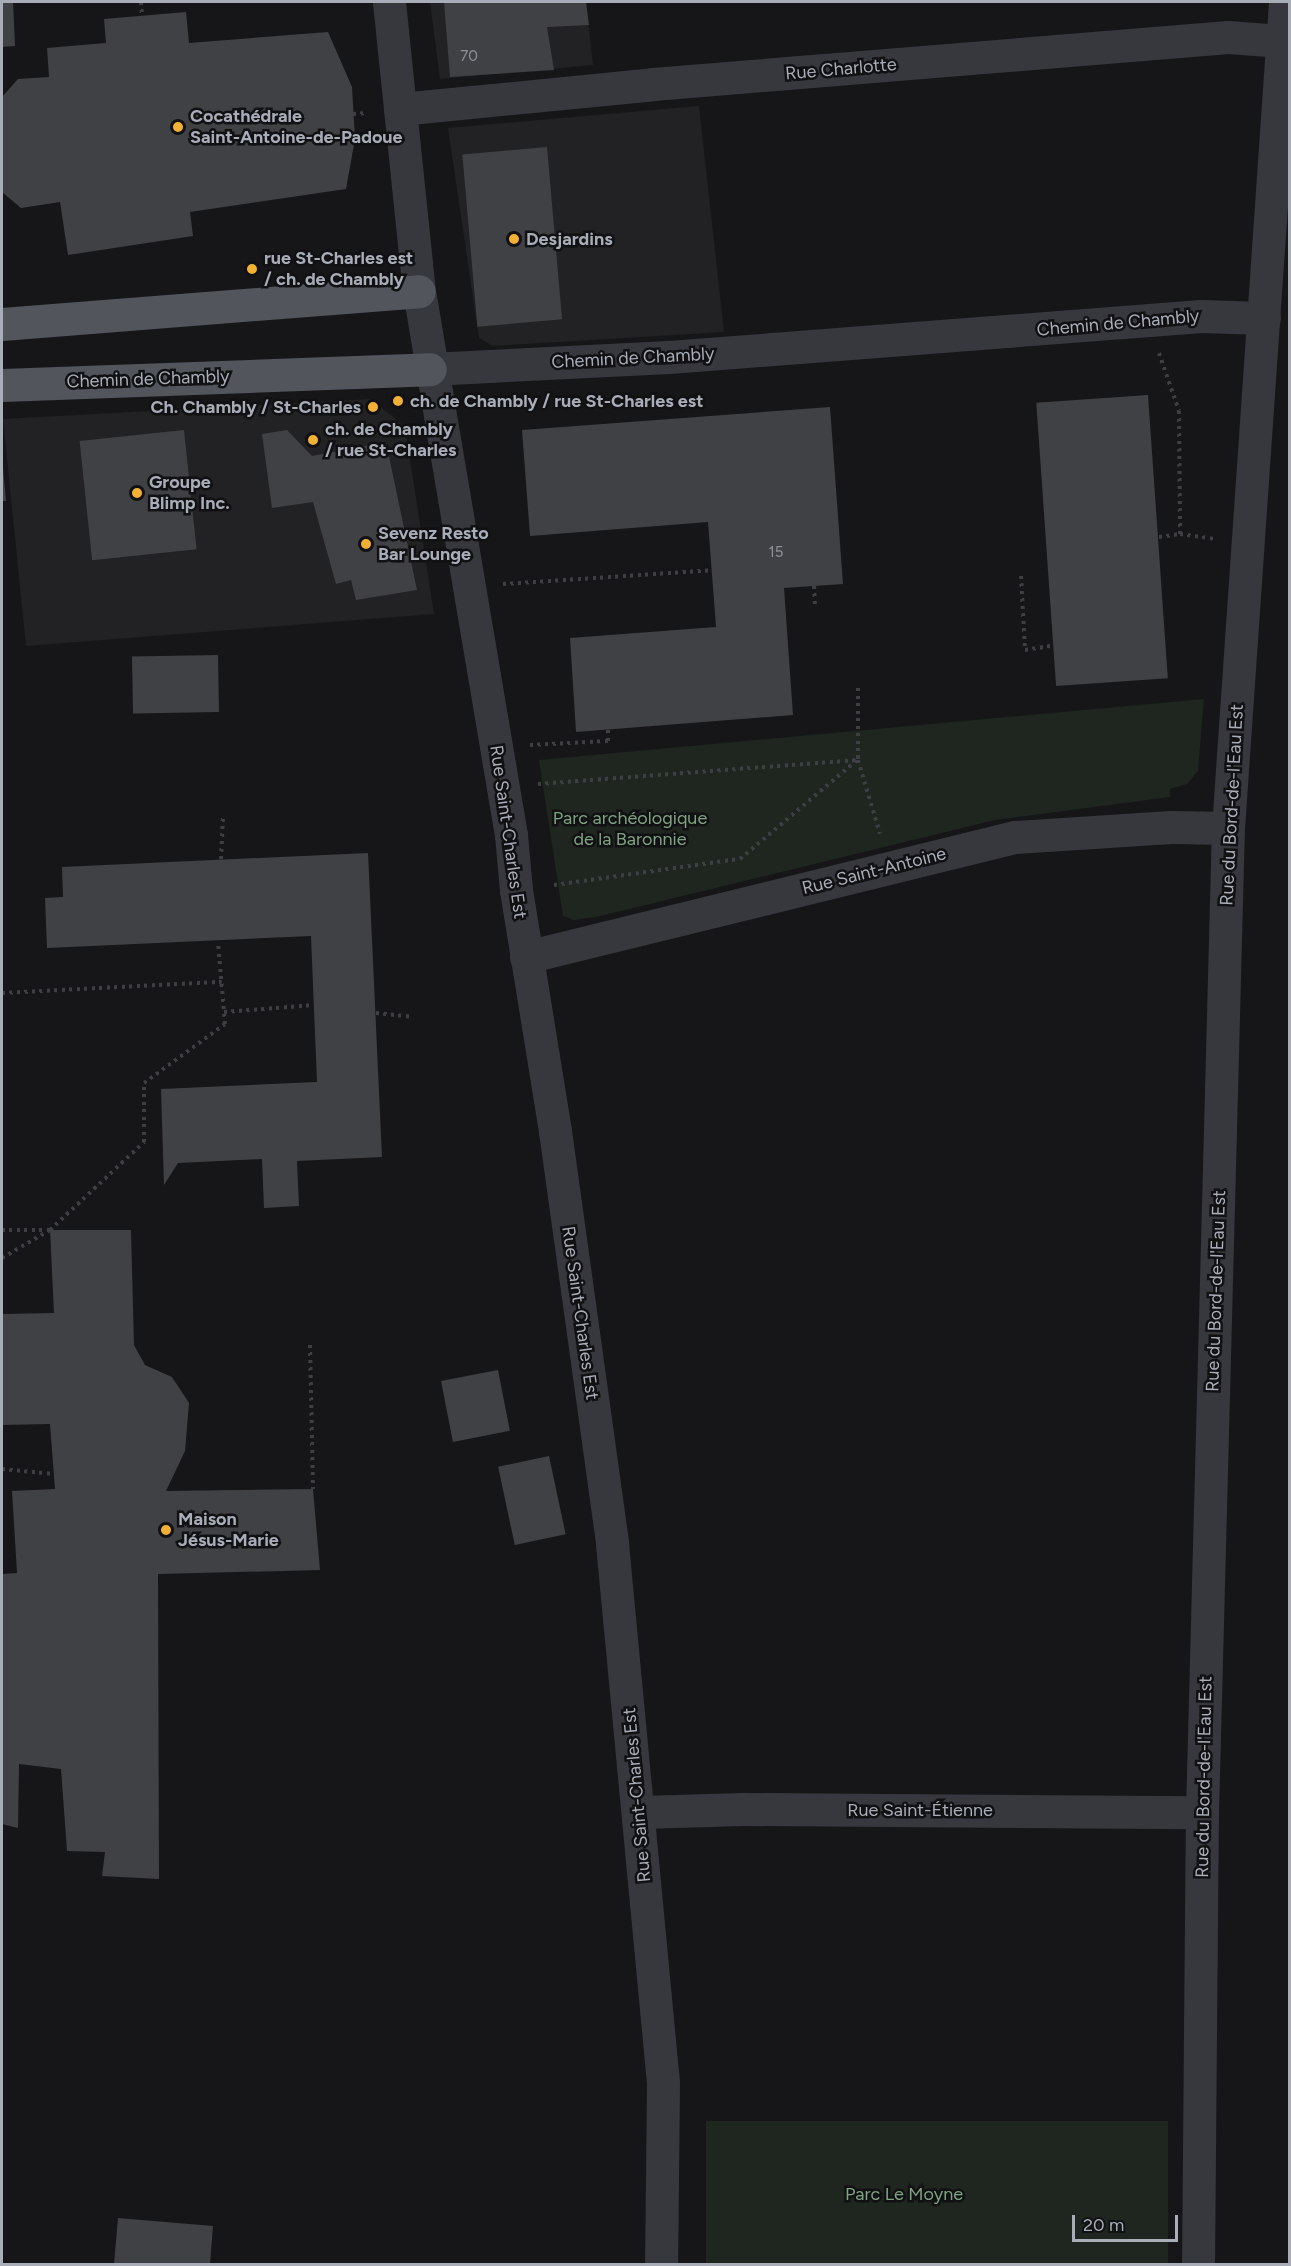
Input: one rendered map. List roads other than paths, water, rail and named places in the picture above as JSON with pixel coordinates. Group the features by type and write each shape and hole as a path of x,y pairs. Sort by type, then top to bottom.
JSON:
{"main road":[{"path":"2,324 419,291"},
{"name":"Chemin de Chambly","path":"2,385 430,369"}],"street":[{"name":"Rue Saint-Charles Est","path":"388,2 419,291 430,369 444,428 503,787 526,957 555,1131 612,1544 663,2083 661,2265"},
{"name":"Rue du Bord-de-l'Eau Est","path":"1198,2265 1202,1812 1228,828 1285,2"},
{"name":"Rue Charlotte","path":"400,109 653,84 1204,39 1240,37 1282,41"},
{"name":"Chemin de Chambly","path":"430,369 669,357 1201,316 1264,318"},
{"name":"Rue Saint-Antoine","path":"526,957 1015,837 1171,827 1228,828"},
{"name":"Rue Saint-Étienne","path":"639,1812 744,1809 1202,1812"}],"place":[{"name":"Cocathédrale Saint-Antoine-de-Padoue","path":"178,127"},
{"name":"Desjardins","path":"514,239"},
{"name":"rue St-Charles est / ch. de Chambly","path":"252,269"},
{"name":"ch. de Chambly / rue St-Charles est","path":"398,401"},
{"name":"Ch. Chambly / St-Charles","path":"373,407"},
{"name":"ch. de Chambly / rue St-Charles","path":"313,440"},
{"name":"Groupe Blimp Inc.","path":"137,493"},
{"name":"Sevenz Resto Bar Lounge","path":"366,544"},
{"name":"Maison Jésus-Marie","path":"166,1530"}],"park label":[{"name":"Parc archéologique de la Baronnie","path":"630,829"},
{"name":"Parc Le Moyne","path":"904,2194"}]}
